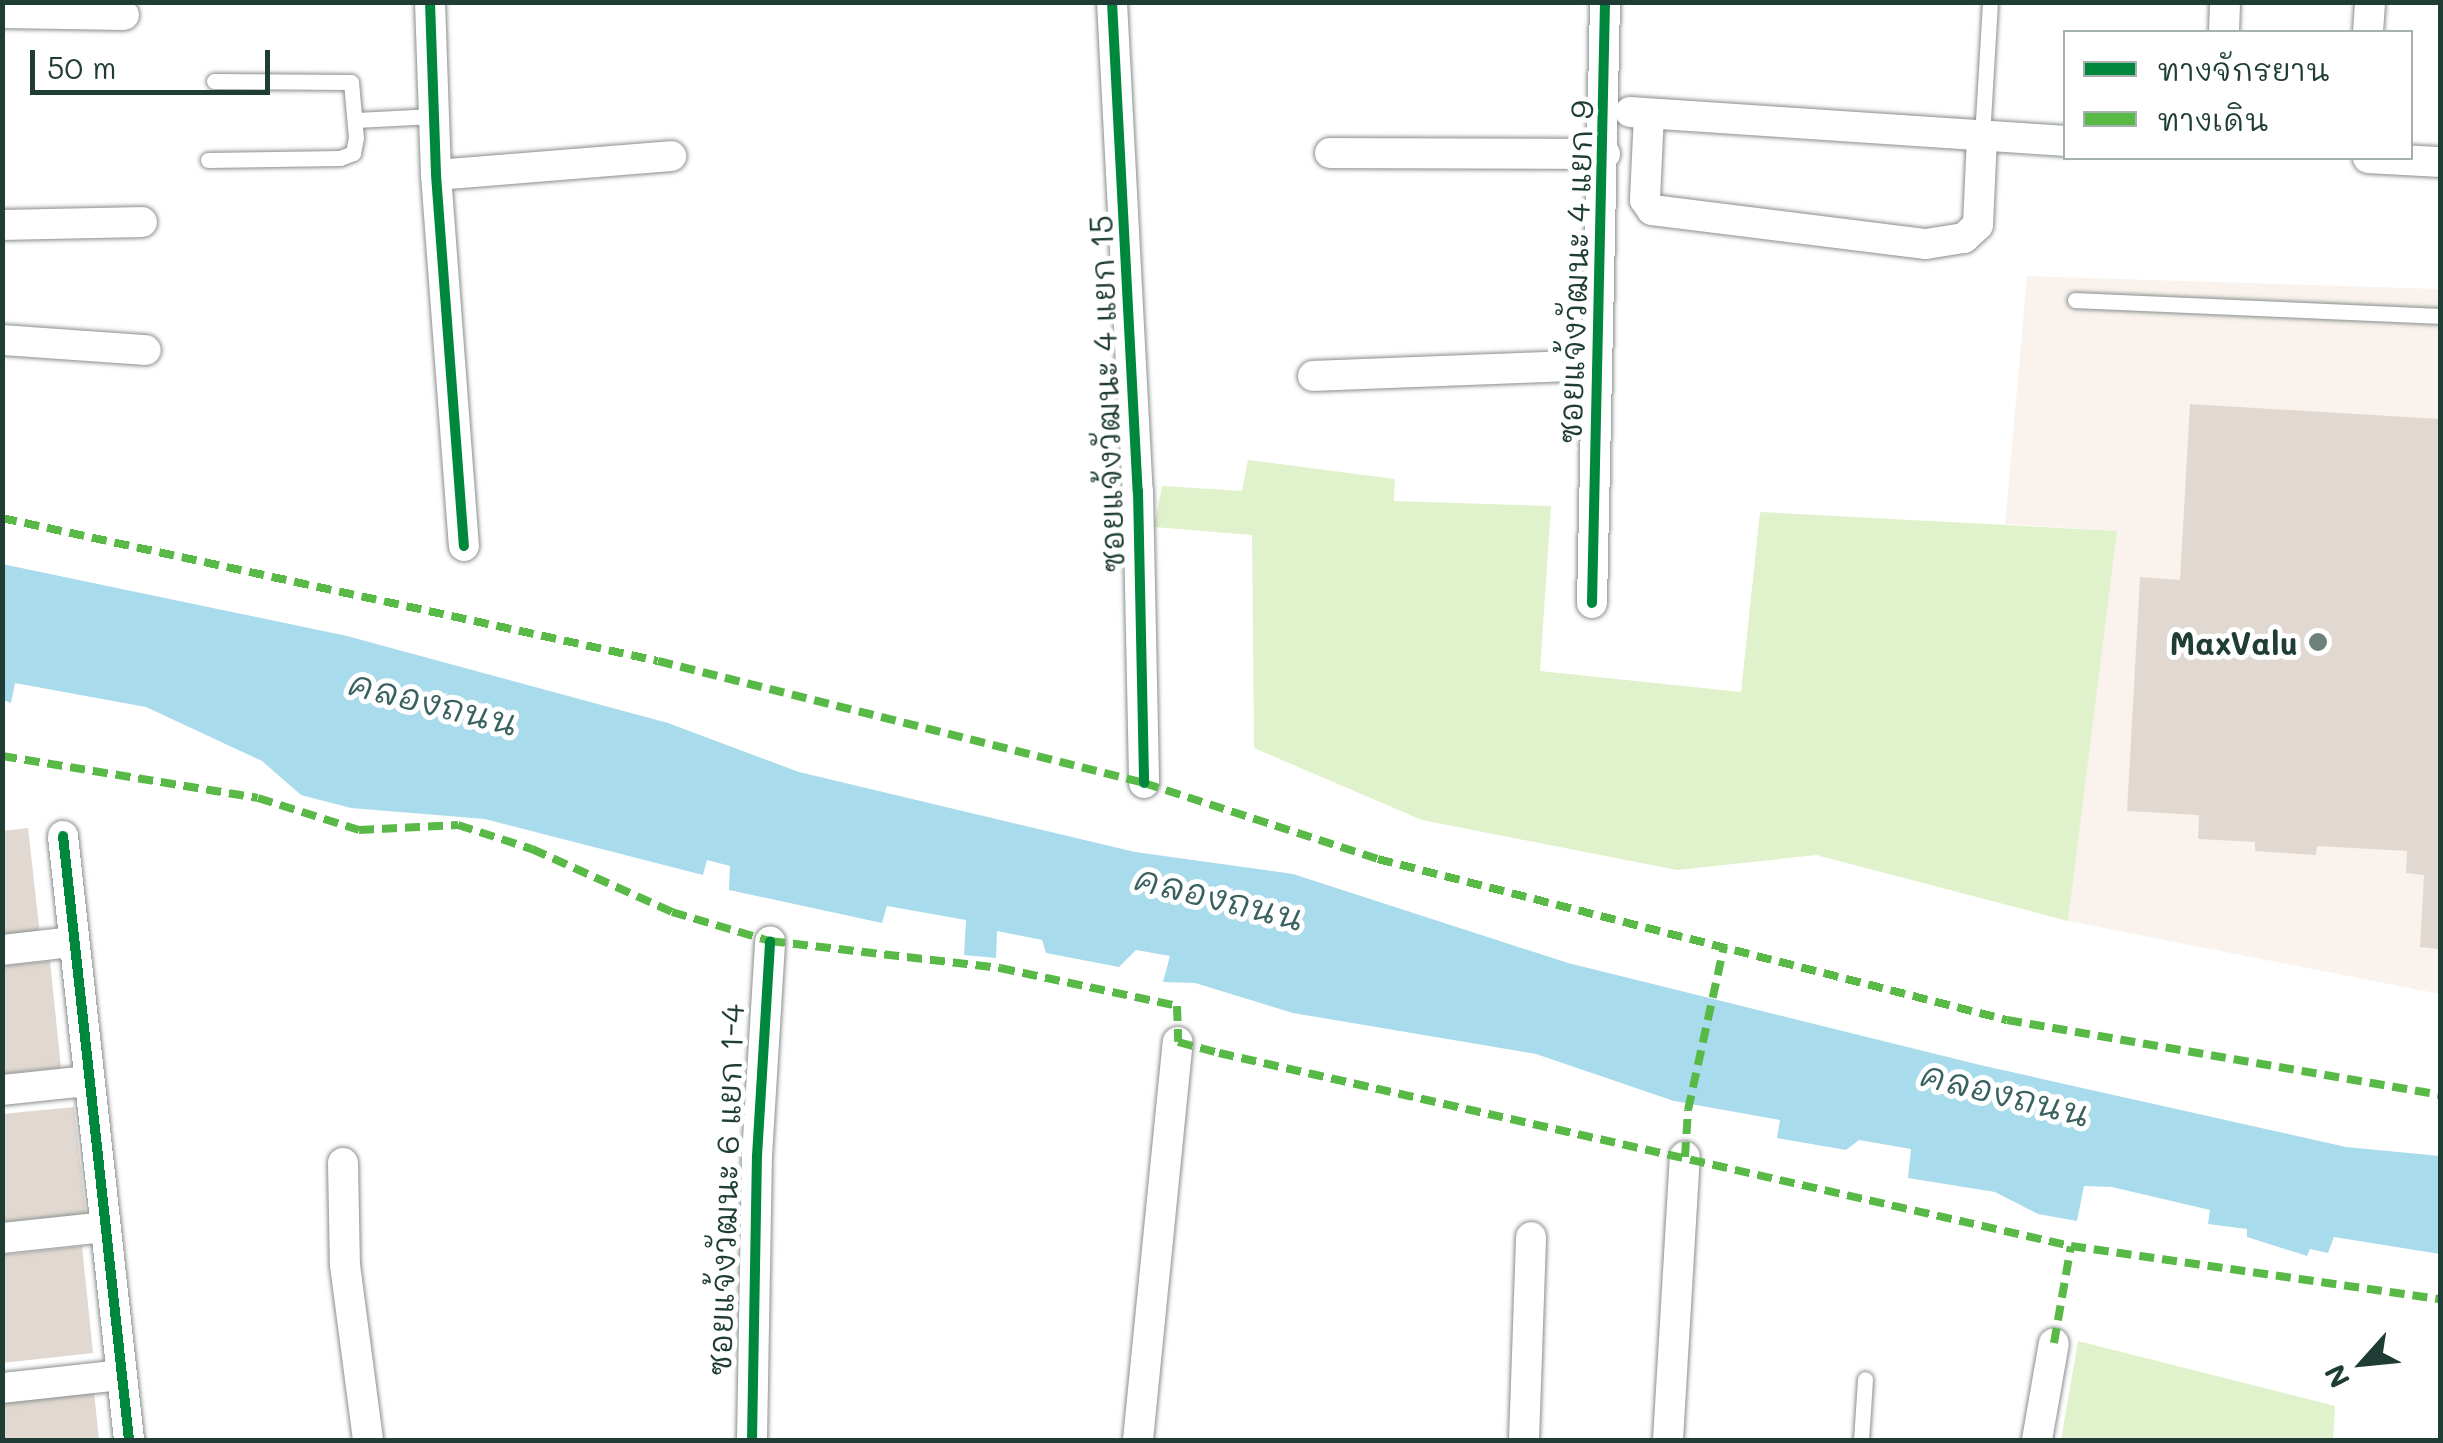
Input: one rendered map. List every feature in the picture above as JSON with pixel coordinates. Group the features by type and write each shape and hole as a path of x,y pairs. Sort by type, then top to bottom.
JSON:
{"street":[{"path":"430,2 436,175 464,546"},
{"name":"ซอยแจ้งวัฒนะ 4 แยก 15","path":"1112,2 1138,491 1144,783"},
{"name":"ซอยแจ้งวัฒนะ 4 แยก 9","path":"1592,603 1606,2"},
{"path":"2224,30 2225,2"},
{"path":"2368,30 2370,2"},
{"path":"2,13 124,15"},
{"path":"1606,108 2063,141"},
{"path":"1649,114 1646,200 1652,210 1926,244 1964,238 1978,225 1982,137"},
{"path":"1330,153 1605,154"},
{"path":"436,175 671,156"},
{"path":"2404,160 2440,162"},
{"path":"2,225 142,222"},
{"path":"2,340 146,350"},
{"path":"1312,376 1596,364"},
{"path":"63,836 128,1440"},
{"name":"ซอยแจ้งวัฒนะ 6 แยก 1-4","path":"752,1440 757,1156 770,941"},
{"path":"2,950 72,942"},
{"path":"1138,1440 1178,1042"},
{"path":"2,1090 88,1081"},
{"path":"1668,1440 1685,1156"},
{"path":"344,1164 346,1265 368,1440"},
{"path":"2,1238 105,1227"},
{"path":"1524,1440 1532,1237"},
{"path":"2036,1440 2054,1343"},
{"path":"2,1388 121,1375"}],"lane":[{"path":"1982,137 1990,2"},
{"path":"208,160 340,158 353,153 356,120 351,82 214,81"},
{"path":"356,120 434,116"},
{"path":"2075,300 2440,316"},
{"path":"1861,1440 1865,1379"}],"shaded area":[{"path":"2027,276 2440,289 2440,994 2068,921 2116,531 2005,524"}],"green space":[{"path":"1248,460 1395,479 1394,501 1551,506 1540,671 1741,692 1760,512 2117,531 2068,921 1816,855 1677,870 1422,820 1254,748 1252,535 1154,527 1162,486 1242,491"},
{"path":"2078,1341 2335,1406 2333,1440 2061,1440"}],"water":[{"name":"คลองถนน","path":"2,564 347,636 668,723 799,772 1135,852 1293,874 1568,963 1980,1065 2346,1147 2440,1156 2440,1254 2334,1237 2328,1253 2310,1249 2307,1256 2247,1237 2247,1229 2208,1224 2210,1210 2112,1187 2084,1186 2077,1221 2038,1214 1995,1192 1908,1178 1911,1149 1859,1140 1846,1150 1777,1138 1780,1120 1674,1101 1536,1054 1293,1013 1195,983 1163,982 1170,956 1136,950 1119,967 1046,953 1042,940 997,931 996,958 964,955 966,920 887,906 882,923 729,890 730,866 707,860 703,875 485,819 351,808 301,795 262,761 146,707 15,683 11,703 3,700"}],"building":[{"path":"2190,404 2440,419 2440,949 2420,947 2424,875 2406,873 2407,851 2317,846 2316,855 2255,851 2255,842 2198,839 2199,815 2127,811 2140,577 2180,580"},
{"path":"28,828 40,935 2,939 2,831"},
{"path":"50,961 61,1068 2,1074 2,966"},
{"path":"74,1107 86,1214 2,1222 2,1114"},
{"path":"82,1246 93,1353 2,1363 2,1255"},
{"path":"94,1392 99,1440 2,1440 2,1401"}],"marked path":[{"path":"2,518 658,661 1144,783 1378,859 2007,1020 2440,1095"},
{"path":"2,756 258,798 359,830 458,825 532,849 672,912 770,941 1000,968 1177,1006 1178,1042 1219,1053 2071,1246 2440,1299"},
{"path":"1685,1157 1688,1110 1724,946"},
{"path":"2054,1343 2071,1246"}],"cycle path":[{"path":"430,2 436,175 464,546"},
{"path":"1112,2 1138,491 1144,783"},
{"path":"1592,603 1605,2"},
{"path":"63,836 129,1440"},
{"path":"752,1440 757,1156 770,941"}],"place":[{"name":"MaxValu","path":"2318,642"}]}
